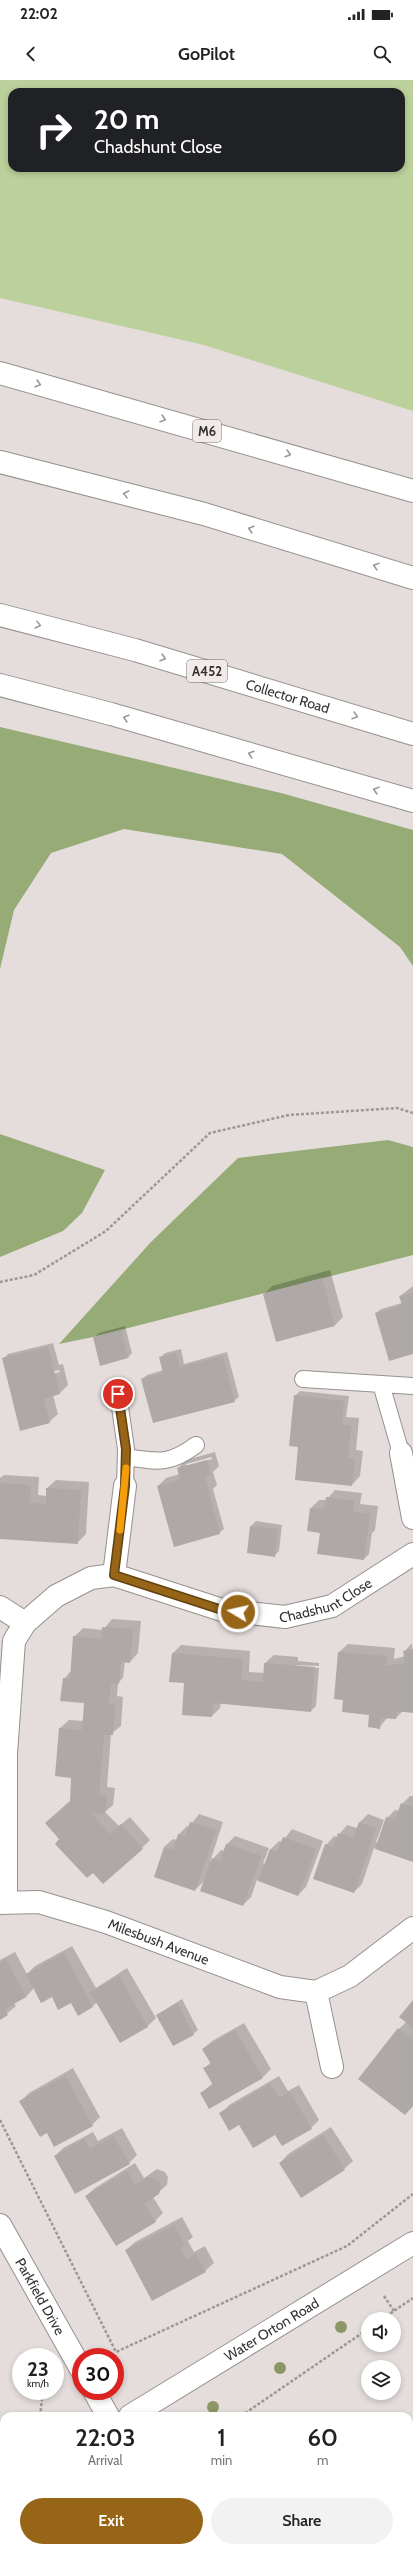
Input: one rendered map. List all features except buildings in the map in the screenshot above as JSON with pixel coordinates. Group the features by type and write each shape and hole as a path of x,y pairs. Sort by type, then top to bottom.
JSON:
{"main road":[{"name":"M6","path":"0,373 413,491"},
{"path":"0,462 204,514 413,578"},
{"name":"Collector Road","path":"0,615 135,650 413,734"},
{"path":"0,685 111,714 413,801"},
{"path":"401,1452 413,1518"},
{"path":"114,1575 125,1486"},
{"name":"Chadshunt Close","path":"3,1902 7,1739 14,1641 25,1623 56,1596 91,1578 114,1575 222,1610 285,1617 332,1606 413,1554"},
{"path":"0,1607 25,1623"},
{"name":"Milesbush Avenue","path":"3,1902 39,1902 106,1922 280,1986 316,1992"},
{"path":"332,2067 316,1992 350,1976 413,1928"},
{"name":"Parkfield Drive","path":"0,2225 72,2353"},
{"name":"Water Orton Road","path":"137,2412 413,2243"},
{"path":"99,2400 106,2412"}],"lane":[{"path":"303,1379 348,1384 413,1386"},
{"path":"381,1384 401,1452"},
{"path":"118,1394 126,1457 125,1486"},
{"path":"126,1457 152,1461 178,1458 196,1445"}],"path":[{"path":"0,1282 34,1275 106,1231 210,1133 289,1115 397,1108 413,1113"},
{"path":"0,2120 116,2352 347,2246 413,2194"},
{"path":"392,2312 413,2298"},
{"path":"247,2412 361,2334"},
{"path":"40,2412 42,2400"}],"green space":[{"path":"0,80 413,80 413,411 204,345 0,298"},
{"path":"0,727 281,793 413,830 413,966 400,947 282,854 124,829 51,853 14,910 0,969"},
{"path":"0,1134 105,1170 82,1213 63,1231 0,1257"},
{"path":"388,1140 413,1147 413,1255 93,1337 59,1344 151,1242 238,1158"}],"slow traffic":[{"path":"120,1530 126,1468"}],"route":[{"path":"118,1394 126,1449 125,1486 114,1575 222,1610 238,1612"}]}
